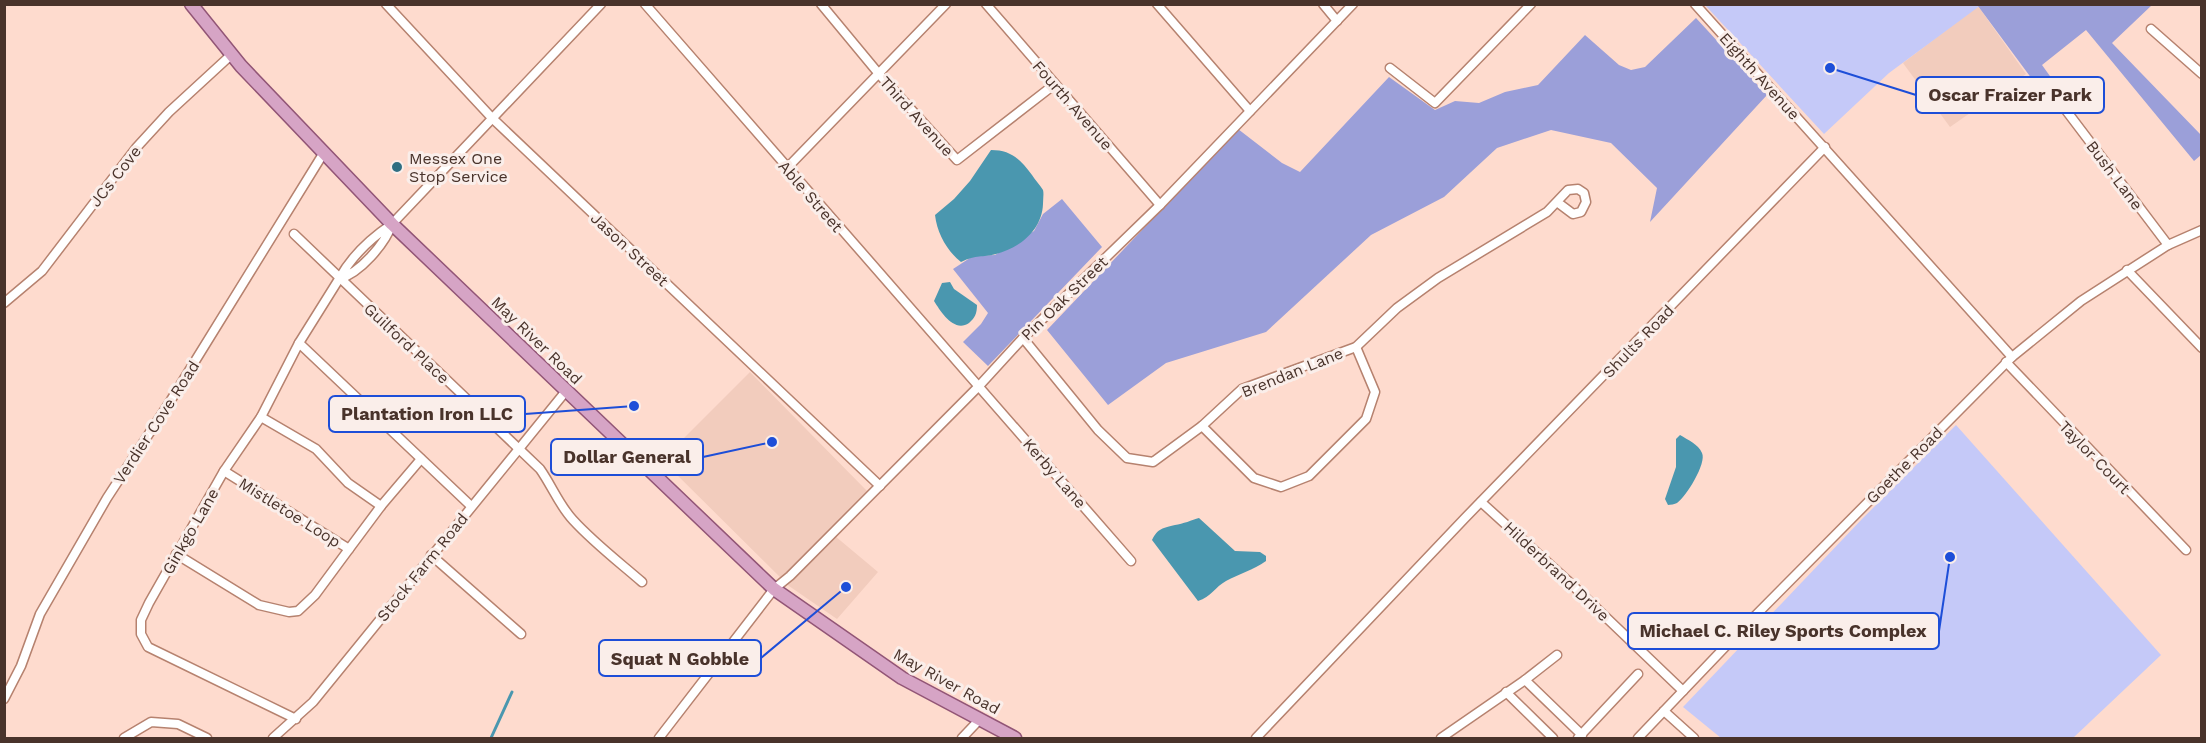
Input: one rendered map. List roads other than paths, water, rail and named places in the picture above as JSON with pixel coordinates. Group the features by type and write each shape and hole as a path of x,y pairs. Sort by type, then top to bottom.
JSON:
{"main road":[{"name":"May River Road","path":"191,4 231,55 392,224 774,589 902,678 1015,738"}],"street":[{"name":"Jason Street","path":"386,4 492,118 880,486"},
{"name":"Ginkgo Lane","path":"296,718 148,647 141,634 141,620 224,471 261,417 299,343 354,257 378,233 392,224 601,4"},
{"name":"Able Street","path":"645,4 979,386"},
{"name":"Third Avenue","path":"821,4 879,74 957,160 1055,84"},
{"path":"787,168 946,4"},
{"name":"Fourth Avenue","path":"986,4 1160,205"},
{"path":"1157,4 1250,111"},
{"path":"1323,4 1337,21"},
{"name":"Pin Oak Street","path":"659,738 774,589 790,576 880,486 1023,338 1160,205 1353,4"},
{"path":"1390,68 1435,103 1531,4"},
{"name":"Eighth Avenue","path":"1695,4 1825,147"},
{"path":"2151,29 2200,68"},
{"name":"JCs Cove","path":"4,303 42,271 136,148 169,112 231,55"},
{"name":"Bush Lane","path":"2062,105 2168,245"},
{"path":"1825,147 2009,359"},
{"name":"Shults Road","path":"1256,738 1825,147"},
{"name":"Verdier Cove Road","path":"4,699 21,666 40,614 80,545 323,154"},
{"name":"Brendan Lane","path":"1023,338 1098,430 1127,458 1153,462 1202,426 1242,389 1356,346 1397,309 1430,284 1547,212 1557,202"},
{"name":"Goethe Road","path":"1638,738 2009,359 2080,300 2168,245 2202,230"},
{"name":"Guilford Place","path":"294,234 540,469 573,520 642,582"},
{"path":"2127,270 2202,348"},
{"path":"299,343 471,506"},
{"path":"1202,426 1254,478 1281,487 1309,476 1366,418 1375,393 1356,346"},
{"name":"Taylor Court","path":"2009,359 2186,550"},
{"name":"Kerby Lane","path":"979,386 1131,561"},
{"name":"Stock Farm Road","path":"273,738 313,702 566,391"},
{"path":"261,417 316,449 348,483 381,506"},
{"name":"Mistletoe Loop","path":"224,471 349,549 381,506 421,459"},
{"name":"Hilderbrand Drive","path":"1481,502 1567,580 1683,691"},
{"path":"176,554 259,605 289,612 298,611 315,595 349,549"},
{"path":"431,555 521,634"},
{"path":"1441,738 1557,655"},
{"path":"1525,680 1580,737 1638,674"},
{"path":"1506,692 1553,738"},
{"path":"1664,711 1694,738"},
{"path":"962,738 980,719"},
{"path":"124,738 152,722 178,724 207,738"}],"waterway":[{"path":"491,738 512,692"}],"place":[{"name":"Oscar Fraizer Park","path":"1830,68"},
{"name":"Messex One Stop Service","path":"397,167"},
{"name":"Plantation Iron LLC","path":"634,406"},
{"name":"Dollar General","path":"772,442"},
{"name":"Michael C. Riley Sports Complex","path":"1950,557"},
{"name":"Squat N Gobble","path":"846,587"}]}
